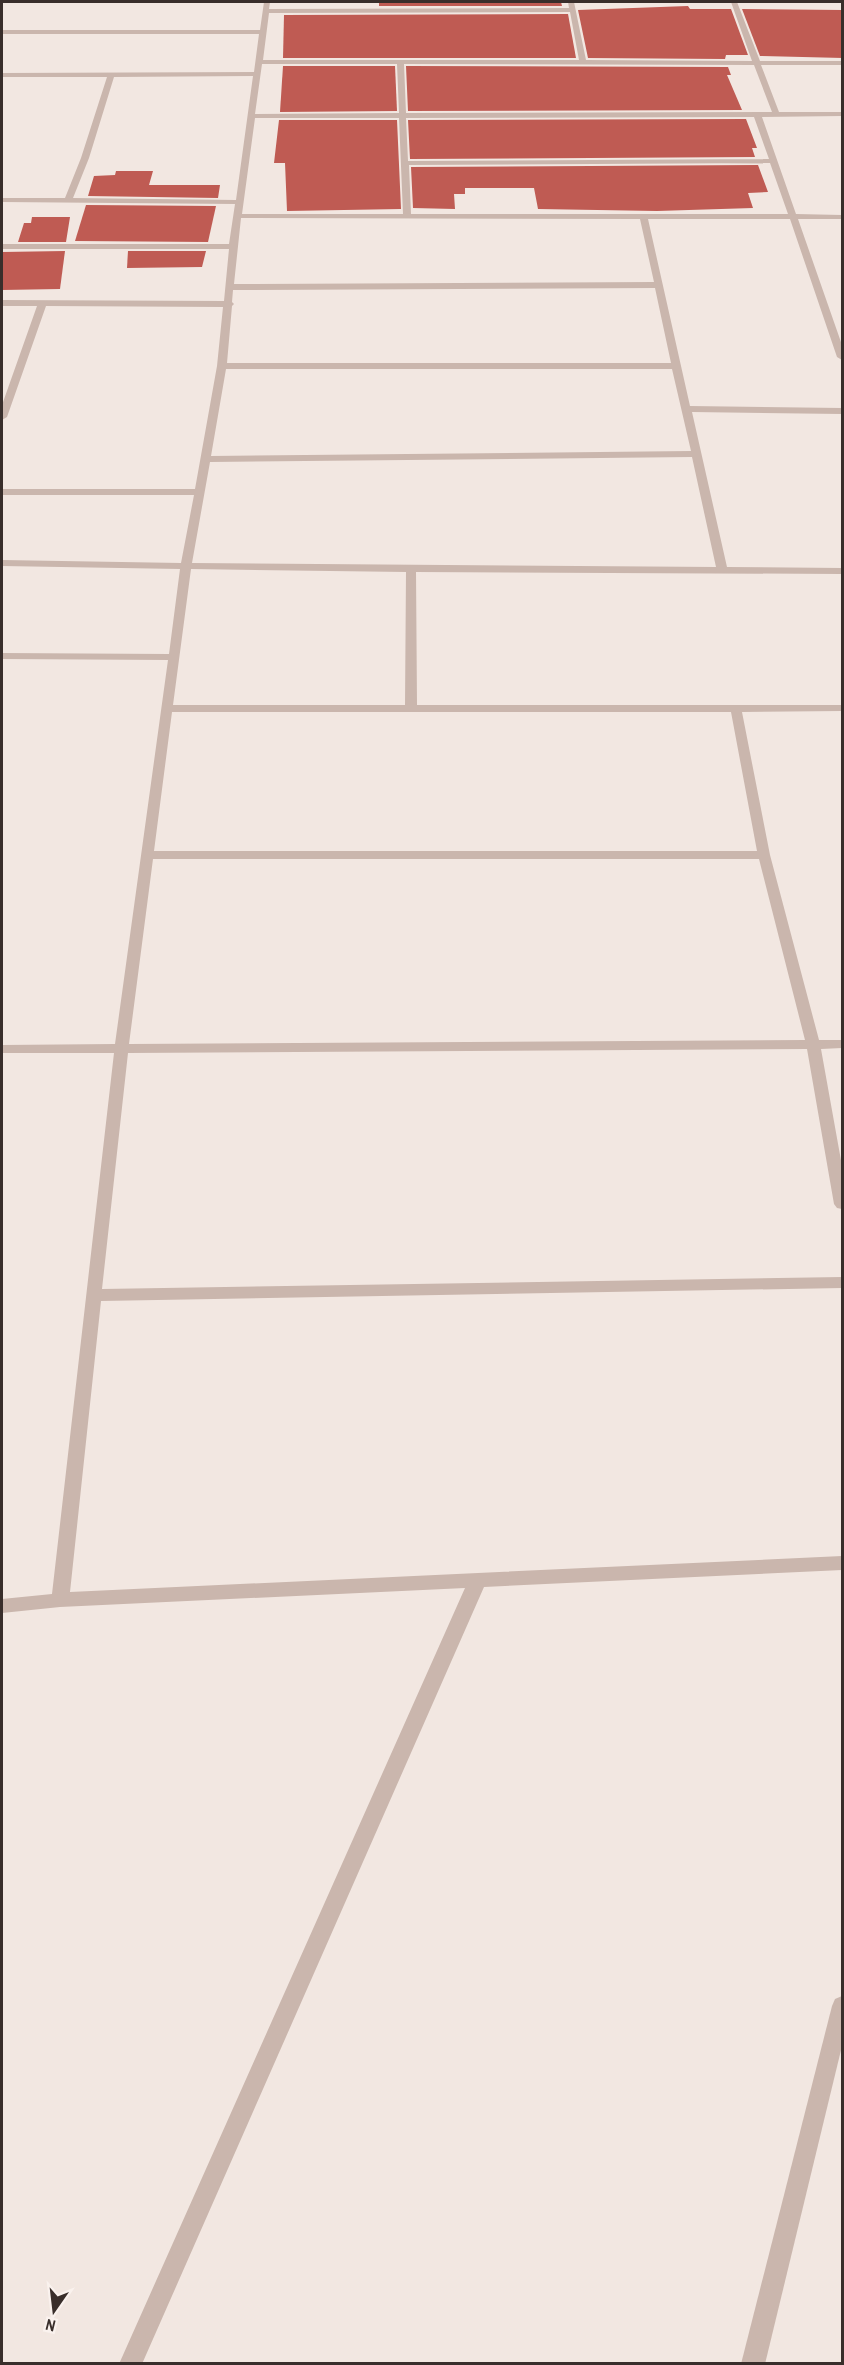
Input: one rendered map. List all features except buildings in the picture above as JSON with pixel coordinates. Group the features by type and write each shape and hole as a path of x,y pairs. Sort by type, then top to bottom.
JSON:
{"street":[{"path":"571,2 583,61"},
{"path":"734,2 776,114"},
{"path":"60,1600 121,1049 149,855 186,566 222,366 230,304 233,247 266,6 572,10"},
{"path":"2,32 263,32"},
{"path":"2,75 111,75 400,62 843,63"},
{"path":"400,62 407,216"},
{"path":"68,200 85,158 111,75"},
{"path":"757,114 843,357"},
{"path":"251,116 843,114"},
{"path":"405,163 773,161"},
{"path":"2,200 239,202"},
{"path":"239,216 843,217"},
{"path":"643,216 694,454 722,570"},
{"path":"2,246 233,247"},
{"path":"231,287 657,285"},
{"path":"2,303 230,304"},
{"path":"2,417 42,304"},
{"path":"222,366 675,366"},
{"path":"686,409 843,411"},
{"path":"207,459 694,454"},
{"path":"2,492 201,492"},
{"path":"2,563 843,571"},
{"path":"411,568 411,710"},
{"path":"2,656 174,657"},
{"path":"168,709 843,708"},
{"path":"736,709 764,855 813,1045 843,1204"},
{"path":"149,855 764,855"},
{"path":"2,1048 843,1044"},
{"path":"93,1295 843,1283"},
{"path":"2,1606 60,1600 843,1563"},
{"path":"130,2364 477,1582"},
{"path":"753,2364 843,2006"}]}
